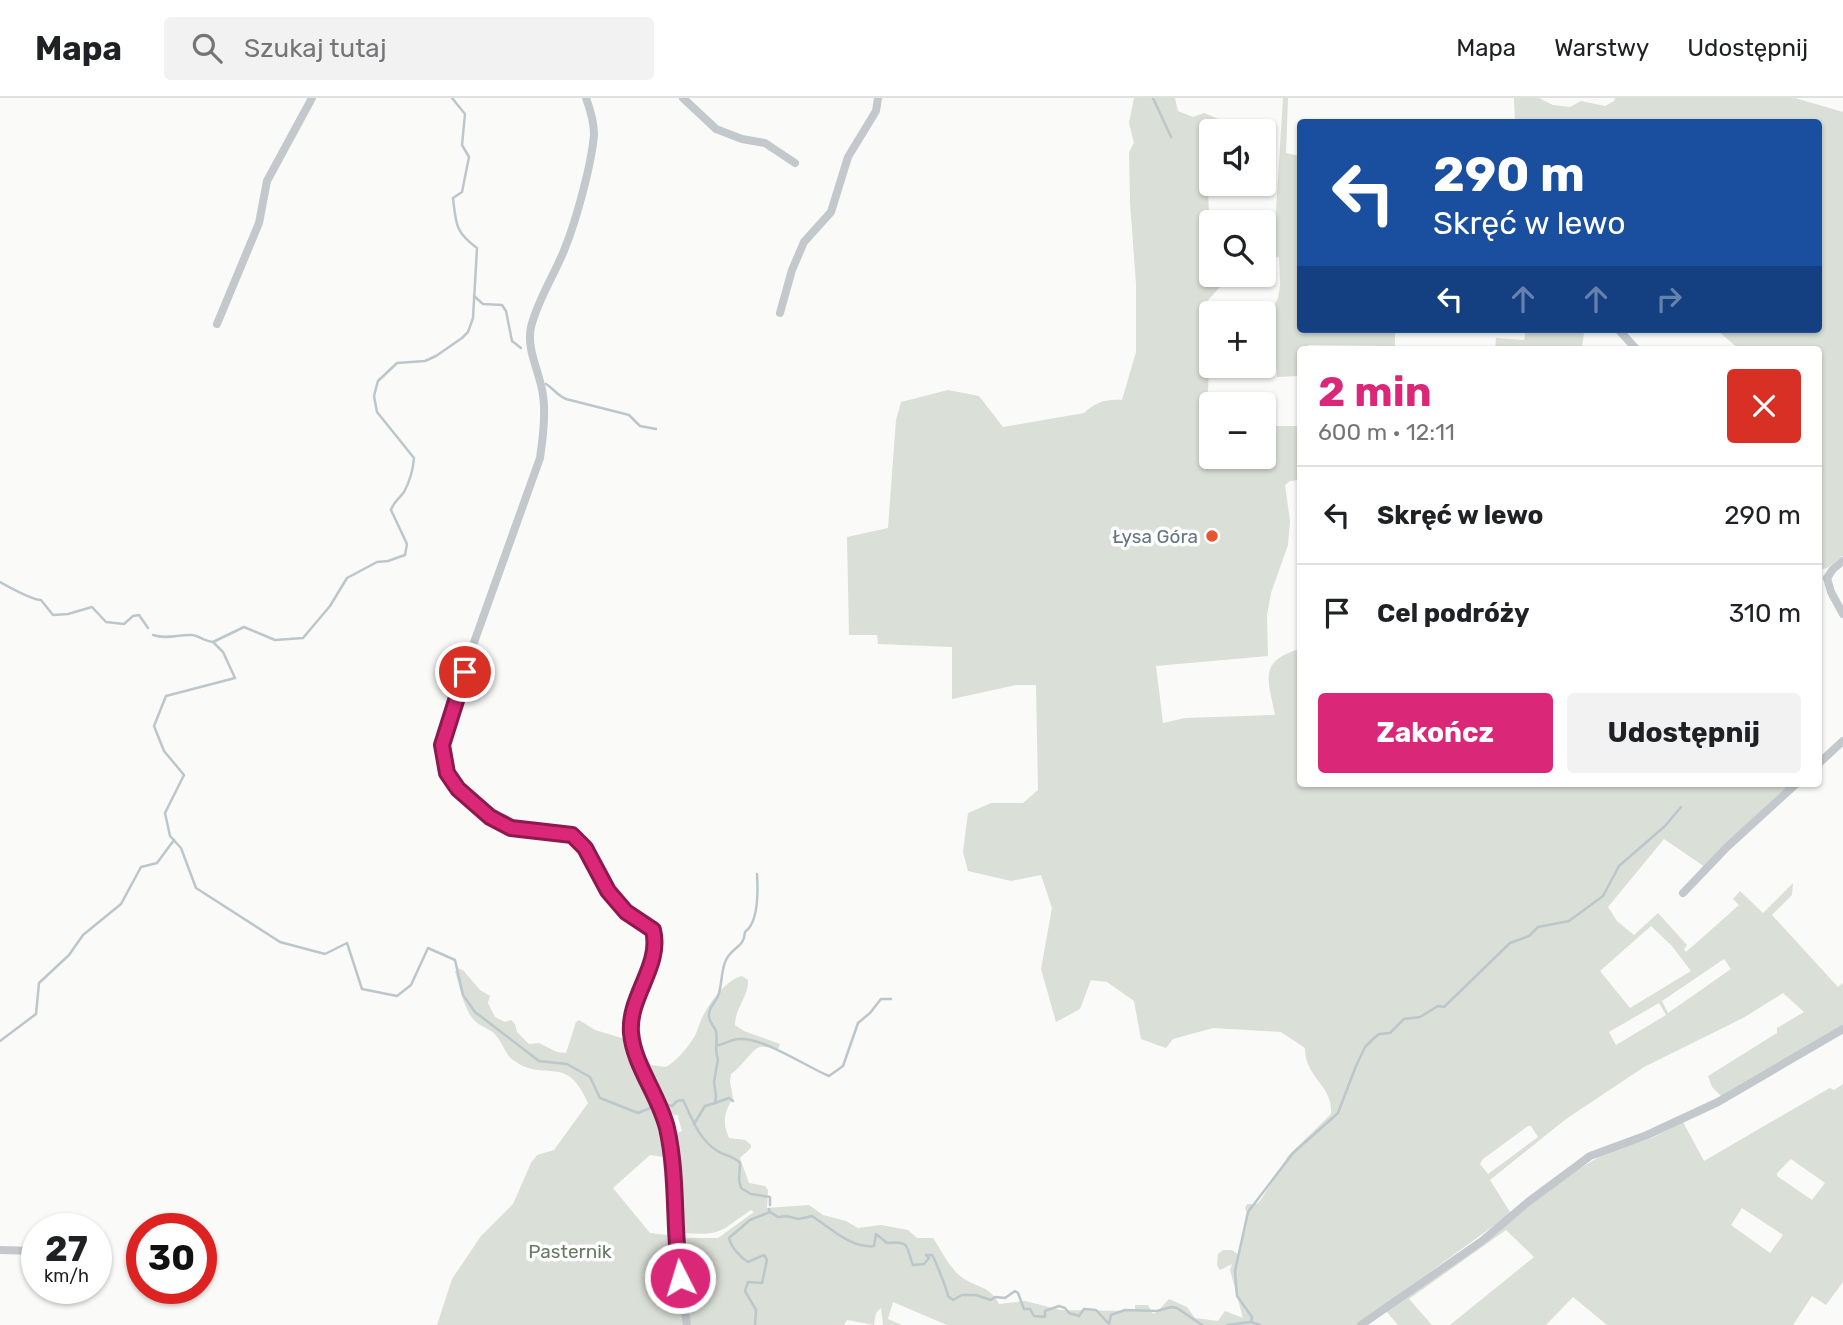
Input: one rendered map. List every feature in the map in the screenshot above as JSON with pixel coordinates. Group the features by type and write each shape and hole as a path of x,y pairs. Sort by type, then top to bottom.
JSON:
{"street":[{"path":"217,324 259,223 267,181 312,98"},
{"path":"586,98 594,133 586,176 566,246 531,325 530,337 543,397 543,440 540,458 472,648 442,745 443,758 447,773 458,789 490,817 511,828 572,835 585,848 608,891 626,912 653,930 656,942 653,960 635,1002 631,1031 635,1053 659,1105 669,1140 677,1259 687,1325"},
{"path":"683,98 716,129 742,139 765,143 795,163"},
{"path":"780,313 792,270 804,242 831,212 848,157 876,111 878,98"},
{"path":"1622,333 1633,346"},
{"path":"1843,561 1823,577 1843,614"},
{"path":"1822,760 1843,741"},
{"path":"1683,893 1727,847 1793,787"},
{"path":"1361,1325 1482,1241 1528,1202 1590,1156 1647,1135 1718,1102 1843,1029"},
{"path":"0,1250 21,1251"}],"green space":[{"path":"1134,98 1175,98 1178,111 1193,117 1204,113 1219,119 1199,119 1199,196 1208,196 1209,210 1199,210 1199,287 1220,287 1207,301 1199,301 1199,378 1209,378 1208,392 1199,392 1199,469 1276,469 1276,426 1297,426 1297,480 1285,485 1290,521 1288,545 1271,593 1267,615 1268,656 1156,666 1163,723 1185,718 1275,715 1269,673 1277,659 1297,650 1297,787 1789,787 1705,867 1664,839 1608,907 1617,921 1634,935 1658,913 1687,945 1684,949 1686,952 1739,905 1733,899 1740,891 1763,913 1793,883 1792,895 1772,915 1838,987 1843,983 1843,1025 1751,1081 1721,1096 1712,1087 1708,1076 1777,1033 1777,1028 1804,1012 1783,993 1743,1018 1644,1067 1566,1119 1490,1180 1510,1212 1507,1216 1357,1325 947,1325 893,1302 888,1319 902,1325 883,1325 881,1308 876,1313 874,1325 847,1320 844,1325 690,1325 679,1238 718,1238 754,1212 751,1210 714,1233 682,1233 679,1230 674,1134 682,1131 678,1117 680,1116 666,1113 635,1042 634,1021 640,1022 642,1045 651,1065 666,1067 678,1058 690,1043 715,997 731,981 742,976 748,980 748,986 735,1025 780,1044 778,1049 757,1048 731,1074 733,1098 726,1113 725,1127 729,1138 745,1140 751,1145 740,1158 749,1183 765,1186 768,1190 767,1208 809,1205 823,1215 846,1221 858,1228 881,1225 908,1230 917,1238 933,1238 959,1275 986,1289 999,1304 1025,1301 1061,1310 1135,1311 1135,1305 1148,1305 1153,1314 1169,1299 1187,1307 1195,1318 1218,1321 1225,1311 1243,1318 1230,1270 1232,1264 1220,1270 1217,1265 1218,1254 1223,1250 1232,1250 1239,1255 1248,1215 1245,1208 1247,1204 1260,1201 1288,1156 1331,1114 1328,1095 1309,1067 1305,1048 1281,1032 1213,1028 1173,1039 1166,1048 1141,1039 1134,1001 1107,982 1091,980 1080,1009 1056,1022 1041,969 1052,908 1041,875 1011,881 968,871 963,852 968,813 991,803 1023,803 1038,790 1036,685 1016,685 952,699 952,647 878,644 877,635 849,635 847,537 888,528 896,420 901,402 948,390 979,396 1003,427 1084,413 1102,402 1122,400 1136,352 1136,284 1129,152 1134,143 1129,123","holes":["1651,926 1672,946 1691,971 1630,1008 1600,971","1724,959 1731,969 1668,1013 1662,1001","1659,1003 1666,1015 1616,1045 1609,1032","1531,1126 1538,1137 1488,1174 1480,1164 1483,1159"]},
{"path":"1283,98 1288,98 1286,153 1297,155 1297,333 1395,333 1395,346 1297,346 1297,376 1277,377 1276,302 1280,285 1279,257 1276,258 1276,210"},
{"path":"1514,98 1539,98 1553,105 1570,107 1581,101 1605,106 1615,98 1795,98 1843,112 1843,556 1827,568 1822,569 1822,346 1735,346 1721,333 1822,333 1822,119 1515,119"},
{"path":"1525,333 1584,333 1582,346 1495,346 1496,338 1524,340"},
{"name":"Pasternik","path":"457,968 463,970 480,990 490,996 488,1003 495,1017 505,1022 511,1020 517,1032 529,1044 539,1043 557,1052 566,1053 579,1020 595,1030 625,1039 664,1130 669,1151 672,1220 667,1218 663,1157 650,1155 613,1188 650,1233 667,1235 667,1230 673,1233 684,1325 437,1325 452,1279 481,1236 513,1204 537,1155 554,1150 588,1103 572,1078 555,1071 525,1067 506,1053 496,1035 472,1018 455,972"},
{"path":"1843,1084 1843,1282 1826,1305 1812,1296 1793,1325 1607,1325 1573,1297 1546,1325 1450,1325 1534,1257 1506,1230 1409,1299 1432,1325 1398,1325 1386,1311 1575,1171 1606,1153 1654,1137 1683,1122 1704,1161 1830,1088 1834,1090","holes":["1791,1159 1825,1183 1812,1200 1777,1176","1742,1208 1783,1235 1770,1253 1731,1225"]}],"waterway":[{"path":"452,98 465,114 462,145 469,157 462,192 453,198 458,227 464,237 477,248 473,318 468,332 436,356 425,361 397,363 378,381 374,396 377,412 414,458 408,484 391,510 407,544 405,555 377,562 347,578 330,606 303,638 275,640 244,627 213,642 223,652 235,678 166,696 154,726 164,751 184,775 165,813 170,836 181,848 196,888 280,942 325,954 347,943 362,989 397,996 411,985 428,948 455,960 463,995 475,1012 539,1061 567,1064 590,1077 600,1098 638,1113 655,1106"},
{"path":"1153,98 1171,137"},
{"path":"474,296 483,304 502,305 506,311 512,341 521,348"},
{"path":"546,384 566,399 629,415 640,426 656,429"},
{"path":"0,582 41,600 53,615 92,607 106,622 124,624 133,616 139,615 148,628"},
{"path":"153,635 192,635 213,642"},
{"path":"1227,1325 1251,1322 1252,1317 1237,1296 1235,1271 1248,1212 1293,1153 1338,1113 1365,1047 1379,1034 1390,1033 1404,1019 1420,1017 1438,1006 1444,1007 1510,943 1529,936 1538,927 1569,921 1603,896 1619,866 1665,826 1681,807"},
{"path":"0,1041 36,1014 39,983 69,955 83,935 121,904 141,867 157,863 174,840"},
{"path":"694,1124 705,1106 715,1103 714,1082 718,1059 716,1031 709,1013 718,996 727,958 742,942 753,921 757,905 757,874"},
{"path":"718,1045 739,1039 760,1043 829,1076 843,1066 858,1023 881,999 891,999"},
{"path":"715,1103 729,1098 733,1101"},
{"path":"665,1104 672,1106 683,1100 705,1140 716,1150 740,1163 741,1188 751,1194 770,1197 770,1205"},
{"path":"755,1325 756,1310 745,1291 748,1282 762,1283 767,1260 764,1255 748,1262 737,1252 729,1238 750,1220 770,1212 769,1209"},
{"path":"770,1212 778,1217 799,1219 812,1216 842,1237 866,1246 874,1246 876,1234 887,1243 904,1244 913,1265 924,1264 929,1258 926,1255 932,1255 948,1296 953,1300 962,1295 976,1295 991,1300 995,1297 1005,1298 1015,1291 1024,1309 1030,1309 1034,1316 1045,1317 1045,1311 1059,1306 1079,1316 1084,1309 1096,1310 1109,1324 1111,1315 1125,1310 1157,1311 1171,1307 1177,1308 1202,1325"},
{"path":"1251,1322 1260,1325"}],"place":[{"name":"Łysa Góra","path":"1212,536"}],"route":[{"path":"465,672 442,745 447,773 458,789 490,817 511,828 572,835 585,848 608,891 626,912 653,930 656,942 653,960 635,1002 631,1031 635,1053 664,1119 672,1155 680,1278"}]}
